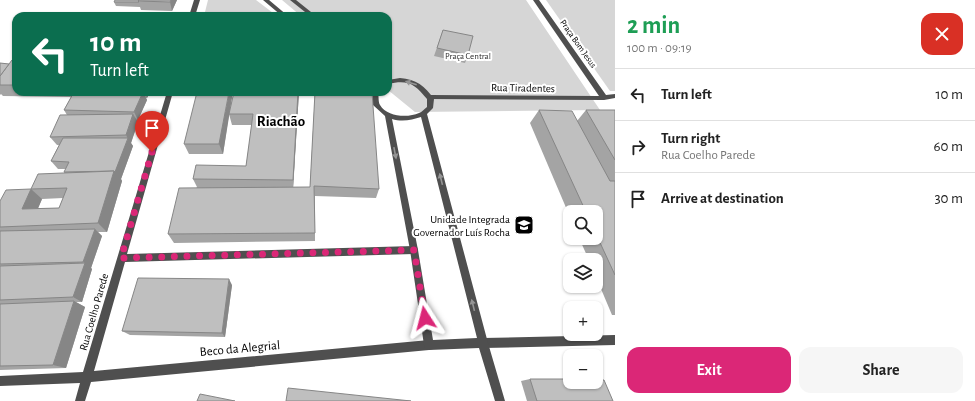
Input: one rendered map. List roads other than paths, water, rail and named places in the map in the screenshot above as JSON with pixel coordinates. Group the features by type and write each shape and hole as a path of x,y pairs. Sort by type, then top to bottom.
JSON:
{"street":[{"path":"193,12 197,0"},
{"path":"266,0 280,12"},
{"path":"293,0 308,12"},
{"name":"Praça Bom Jesus","path":"536,0 604,98"},
{"path":"374,96 376,104 388,115 407,119 416,118 424,114 429,109 431,103 430,97 420,86 403,80 392,81"},
{"name":"Rua Coelho Parede","path":"80,401 169,96"},
{"name":"Rua Tiradentes","path":"430,97 604,98 615,96"},
{"path":"424,114 483,343 500,401"},
{"path":"388,115 414,250 429,345"},
{"path":"121,258 414,250"},
{"name":"Beco da Alegrial","path":"0,381 86,377 429,345 615,340"}],"place":[{"name":"Unidade Integrada Governador Luís Rocha","path":"524,225"}],"district":[{"name":"Riachão","path":"281,121"}],"park label":[{"name":"Praça Central","path":"468,56"}]}
